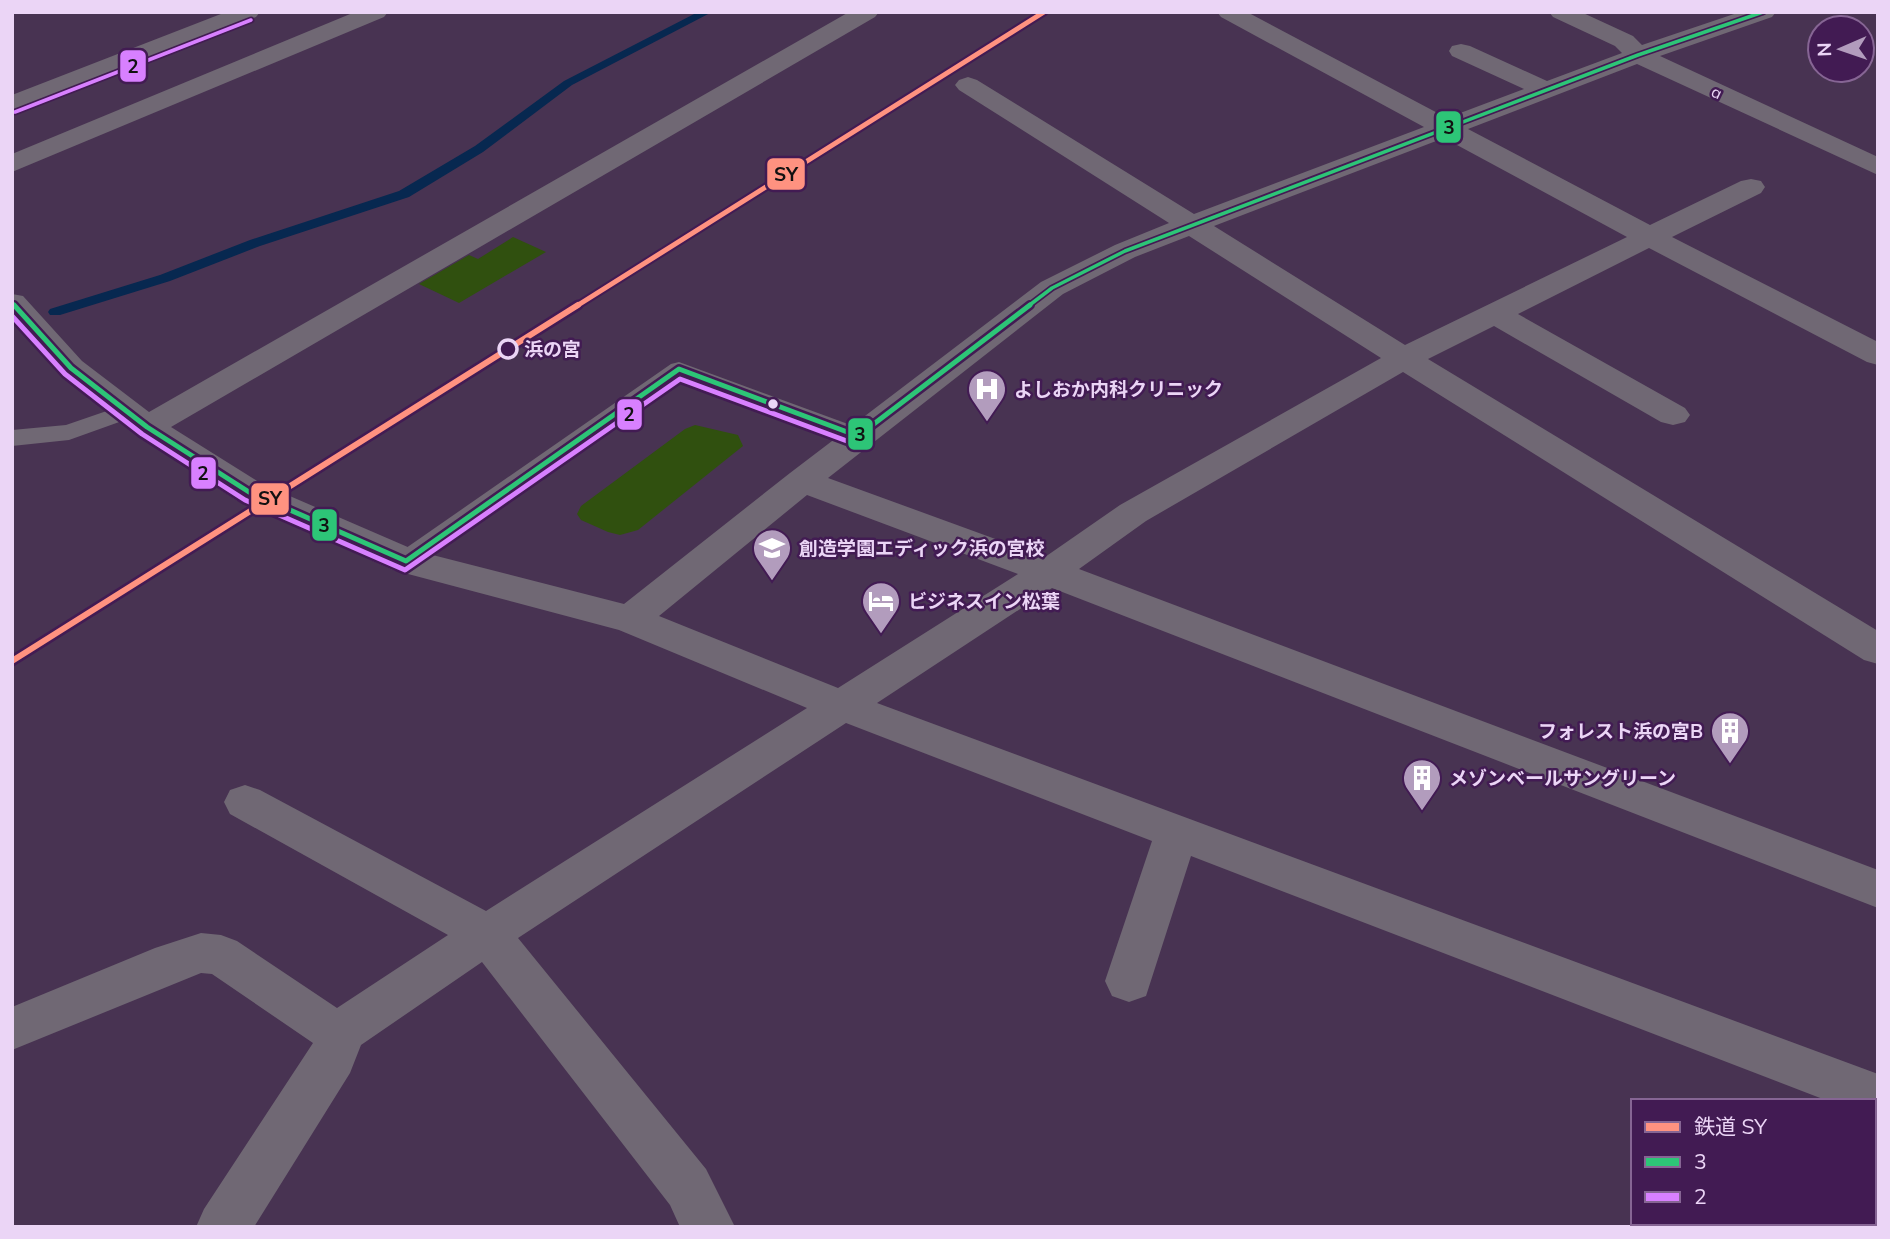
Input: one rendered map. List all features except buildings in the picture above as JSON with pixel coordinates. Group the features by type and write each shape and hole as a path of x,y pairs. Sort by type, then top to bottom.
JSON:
{"street":[{"path":"12,104 247,12"},
{"path":"12,164 376,12"},
{"path":"137,419 867,12"},
{"name":"a","path":"1561,12 1624,41 1638,55 1878,167"},
{"path":"630,619 858,436 1052,288 1125,251 1193,224 1638,55 1764,12"},
{"path":"1232,13 1648,236 1878,355"},
{"path":"1461,51 1546,90"},
{"path":"968,85 1878,650"},
{"path":"223,1227 333,1057 341,1032 487,934 1049,572 1133,513 1404,358 1751,187"},
{"path":"12,303 71,368 137,419 249,492 406,561 630,619 842,706 1878,1097"},
{"path":"1496,314 1673,415"},
{"path":"802,481 1049,572 1878,889"},
{"path":"245,802 487,934 688,1187 708,1227"},
{"path":"1129,981 1177,832"},
{"path":"12,1029 172,962 201,953 221,955 322,1024 341,1032"}],"lane":[{"path":"406,561 680,369 858,436"},
{"path":"12,438 69,432 137,419"}],"green space":[{"path":"513,237 546,252 459,303 419,284 469,255 478,259"},
{"path":"695,425 738,435 743,446 638,530 620,535 581,520 577,514 581,506 685,429"}],"waterway":[{"path":"55,312 165,278 255,243 404,194 479,149 568,83 707,12"}],"rail line":[{"name":"SY","path":"12,661 1044,12"}],"transit line":[{"name":"3","path":"12,303 71,368 147,427 249,492 406,561 679,369 858,436 1052,288 1125,251 1638,55 1763,12"},
{"name":"2","path":"15,112 251,20"},
{"name":"2","path":"12,316 65,374 142,434 245,500 405,570 680,379 855,444"}],"place":[{"name":"浜の宮","path":"508,349"},
{"name":"よしおか内科クリニック","path":"987,423"},
{"name":"創造学園エディック浜の宮校","path":"772,582"},
{"name":"ビジネスイン松葉","path":"881,635"},
{"name":"フォレスト浜の宮B","path":"1730,765"},
{"name":"メゾンベールサングリーン","path":"1422,812"}]}
